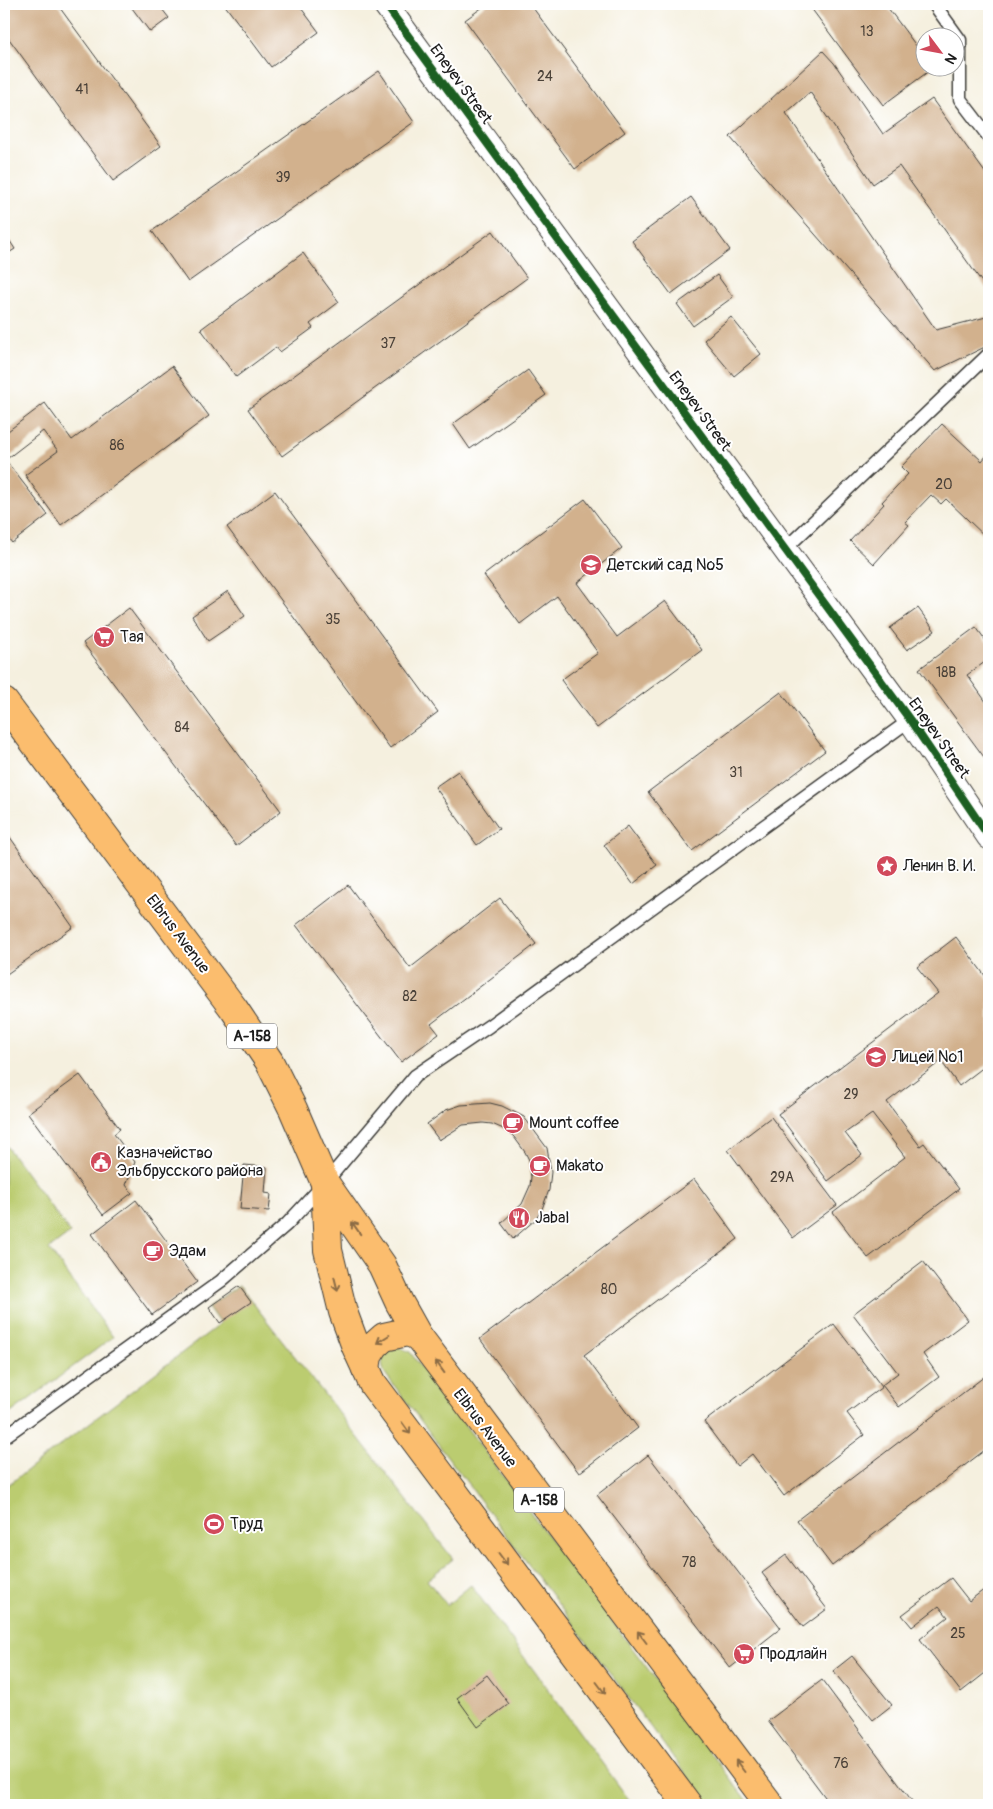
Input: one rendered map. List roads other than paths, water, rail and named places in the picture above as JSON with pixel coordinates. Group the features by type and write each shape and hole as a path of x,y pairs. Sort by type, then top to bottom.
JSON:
{"main road":[{"name":"Elbrus Avenue","path":"4,702 234,1009 269,1061 293,1109 325,1184 382,1264 399,1302 418,1336 770,1805"},
{"name":"Elbrus Avenue","path":"325,1184 328,1250 343,1312 373,1384 688,1805"},
{"path":"366,1369 368,1356 375,1345 384,1337 407,1332 418,1336"}],"street":[{"name":"Eneyev Street","path":"385,4 910,720 989,837"}],"lane":[{"path":"934,4 960,40 960,100 989,137"},
{"path":"785,549 989,354"},
{"path":"4,1437 221,1281 286,1224 325,1184 415,1076 489,1026 910,720"}],"place":[{"name":"Детский сад №5","path":"591,565"},
{"name":"Тая","path":"104,637"},
{"name":"Ленин В. И.","path":"887,866"},
{"name":"Лицей №1","path":"876,1057"},
{"name":"Mount coffee","path":"513,1123"},
{"name":"Казначейство Эльбрусского района","path":"101,1162"},
{"name":"Мakato","path":"540,1166"},
{"name":"Jabal","path":"519,1218"},
{"name":"Эдам","path":"153,1251"},
{"name":"Труд","path":"214,1524"},
{"name":"Продлайн","path":"744,1654"}]}
